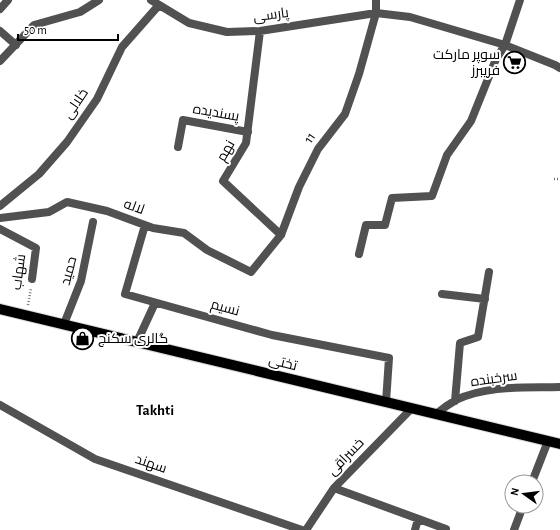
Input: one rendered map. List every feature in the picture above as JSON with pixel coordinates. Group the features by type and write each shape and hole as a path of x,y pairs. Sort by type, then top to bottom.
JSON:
{"main road":[{"name":"تختی","path":"0,309 560,444"}],"street":[{"path":"0,9 8,0"},
{"path":"0,61 34,25 80,12 99,0"},
{"name":"پارسی","path":"151,0 189,23 227,32 260,31 376,12 410,17 505,45 560,68"},
{"name":"11","path":"251,272 281,235 299,187 318,149 344,114 359,74 376,12 376,0"},
{"path":"359,254 366,225 385,225 392,198 432,196 447,154 471,121 496,59 505,45 520,0"},
{"name":"خلالی","path":"0,206 40,174 66,142 97,98 122,47 159,5"},
{"path":"0,31 16,45"},
{"name":"نهم","path":"260,31 246,143 223,181 281,235"},
{"name":"پسندیده","path":"178,147 183,120 248,132"},
{"name":"لاله","path":"0,218 49,212 67,202 107,211 153,228 184,233 207,250 251,272"},
{"name":"حمید","path":"64,324 81,281 93,222"},
{"name":"نسیم","path":"145,225 125,294 272,334 389,358 386,402"},
{"name":"شهاب","path":"0,229 36,248 32,279"},
{"path":"455,401 460,343 478,338 489,272"},
{"path":"442,294 484,299"},
{"path":"137,342 155,303"},
{"name":"سرخبنده","path":"436,414 455,401 471,394 501,389 560,386"},
{"name":"سهند","path":"0,405 95,459 302,530"},
{"name":"خسراقی","path":"306,530 334,488 412,408"},
{"path":"535,474 548,441"},
{"path":"334,488 446,530"},
{"path":"514,530 520,514"},
{"path":"415,530 418,519"}],"path":[{"path":"554,178 560,179"},
{"name":"شهاب","path":"26,315 32,279"}],"place":[{"name":"سوپر مارکت فریبرز","path":"515,63"},
{"name":"گالری سکنج","path":"82,339"}],"district":[{"name":"Takhti","path":"155,410"}]}
